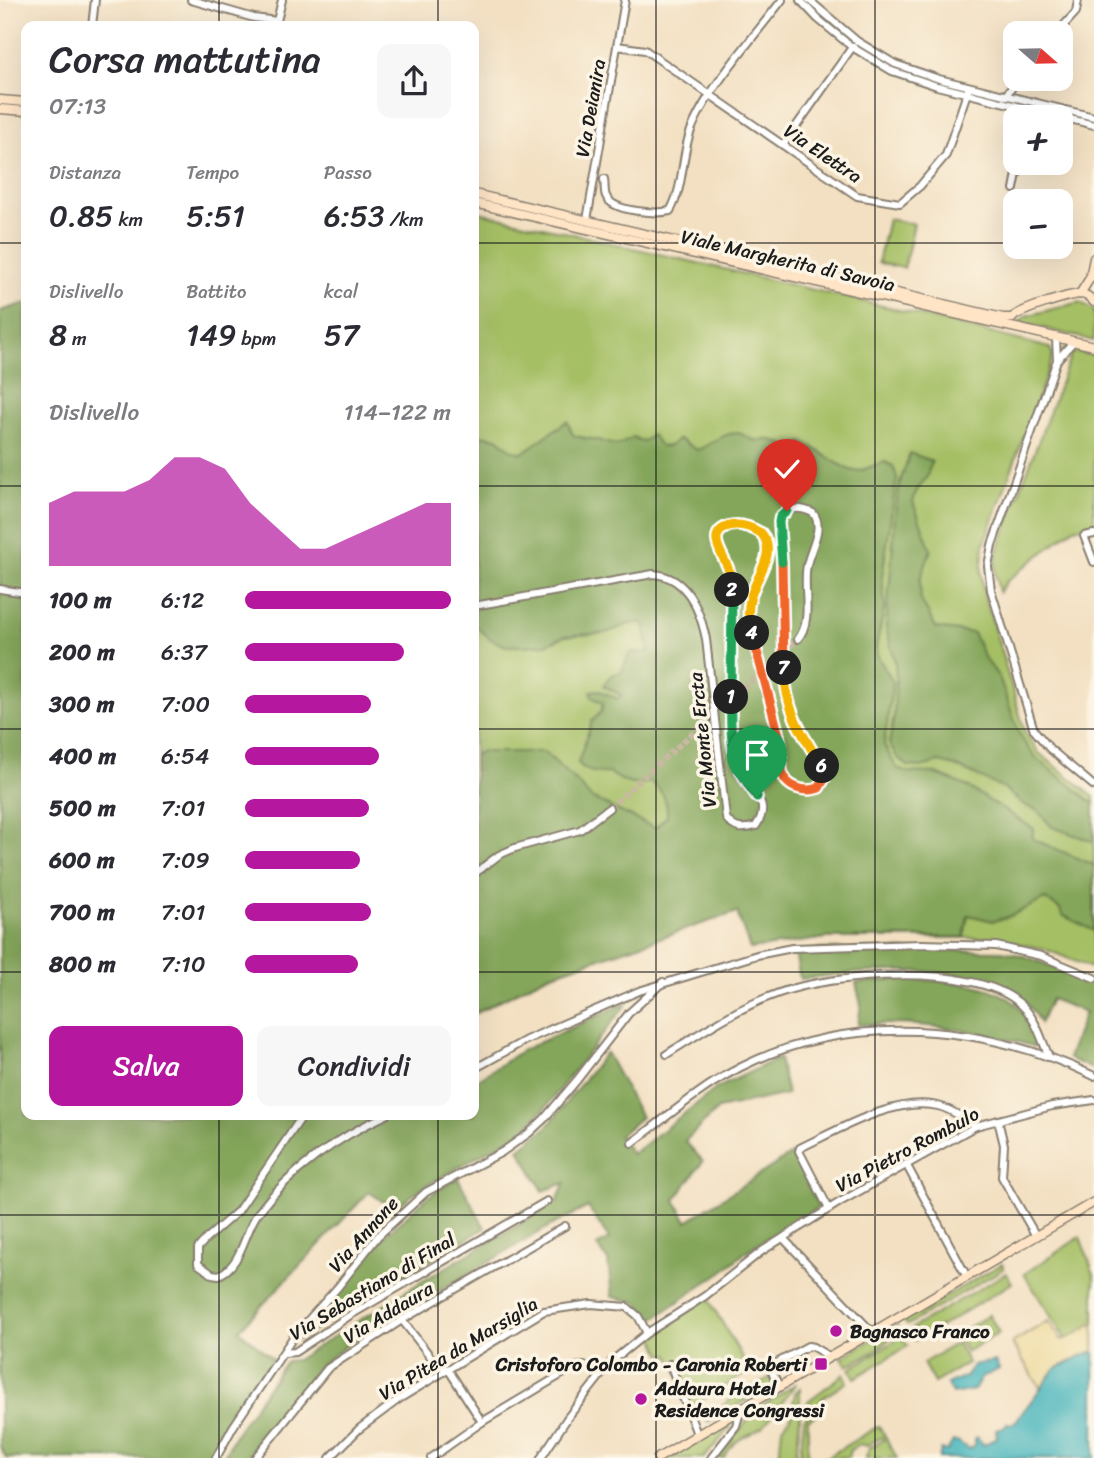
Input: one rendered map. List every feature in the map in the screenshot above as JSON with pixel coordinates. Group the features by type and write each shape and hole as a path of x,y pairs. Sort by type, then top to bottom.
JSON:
{"street":[{"path":"93,21 95,0"},
{"path":"191,0 254,18 277,21 282,0"},
{"name":"Via Deianira","path":"587,220 625,0"},
{"path":"604,179 606,198 614,205 659,213 670,211 677,199 690,133 710,95 782,0"},
{"path":"800,0 818,19 879,64 902,75 1005,96 1021,105"},
{"path":"809,0 854,44"},
{"path":"1068,21 1076,12 1079,0"},
{"path":"783,145 854,44"},
{"name":"Via Elettra","path":"617,46 645,50 857,196 900,203 920,186 946,155 968,90"},
{"path":"968,90 1014,105"},
{"path":"1005,96 1009,91"},
{"path":"0,100 21,102"},
{"path":"0,109 21,111"},
{"path":"1073,115 1094,117"},
{"path":"1073,120 1094,125"},
{"path":"1014,189 1017,175"},
{"name":"Viale Margherita di Savoia","path":"479,195 1012,318"},
{"name":"Viale Margherita di Savoia","path":"479,204 1094,346"},
{"path":"1015,328 1012,318 1022,310 1080,294 1087,285 1093,263"},
{"path":"1080,294 1094,301 1093,263"},
{"path":"1056,338 1057,360 992,545 989,575 991,590 1034,730 1050,750 1094,786"},
{"path":"1057,360 1073,342"},
{"name":"Via Monte Ercta","path":"479,605 653,574 666,576 679,583 696,606 706,639 726,818 730,824 743,829 756,826 763,807 741,774 733,753 730,729 733,608 729,568 717,544 717,536 722,529 745,526 760,532 766,540 767,556 751,593 748,616 781,745 782,771 789,783 800,789 812,790 822,786 825,773 797,728 784,677 784,610 779,527 780,517 784,512 796,509 813,513 819,526 807,566 807,621 798,639"},
{"path":"1094,534 1084,536 1094,562"},
{"path":"0,589 21,592"},
{"path":"479,870 499,855 515,848 580,830 609,808"},
{"path":"479,1066 526,1040 663,982 757,955 792,948 975,944 1013,948 1041,956 1094,978"},
{"path":"667,1054 732,1015 781,992 836,980 898,976 947,978 981,984 1001,991 1018,1001 1030,1014 1049,1057"},
{"name":"Via Annone","path":"284,1353 294,1336 396,1217 426,1192 502,1152 529,1133 569,1090 629,1013 663,982"},
{"path":"632,1143 714,1082 766,1057 819,1040 865,1031 895,1029 932,1032 1007,1044 1049,1057 1094,1076"},
{"name":"Via Pietro Rombulo","path":"541,1458 601,1373 627,1347 698,1300 783,1238 906,1164 976,1126 1052,1107 1094,1100"},
{"path":"829,1209 799,1151 800,1148 868,1116 915,1105 940,1106 976,1126"},
{"path":"300,1120 238,1211 198,1248 198,1264 204,1270 219,1275 230,1268 258,1213 280,1187 350,1132 375,1120"},
{"path":"998,1120 1004,1144 1002,1177 1036,1236"},
{"path":"906,1164 967,1277"},
{"name":"Via Sebastiano di Final","path":"216,1458 233,1427 284,1353 295,1352 349,1316 547,1201"},
{"path":"658,1458 1094,1201"},
{"name":"Via Addaura","path":"255,1458 328,1368 402,1320 565,1226"},
{"path":"783,1238 872,1332"},
{"name":"Via Pitea da Marsiglia","path":"330,1458 359,1429 399,1399 528,1319 558,1308 591,1304 627,1307 638,1316 646,1333"},
{"path":"402,1320 437,1365 447,1369 482,1422"},
{"path":"779,1386 771,1370 779,1362 808,1346 830,1357"},
{"path":"670,1364 697,1434"},
{"path":"431,1458 482,1422 574,1367 584,1366 601,1373"},
{"path":"711,1458 736,1426 741,1409"}],"green space":[{"path":"479,212 891,308 1050,348 1053,355 1051,362 984,545 981,574 985,597 1025,732 1039,753 1094,797 1094,969 1045,949 991,938 826,938 750,949 737,912 546,976 479,1011"},
{"path":"888,219 914,224 904,268 878,263"},
{"path":"1080,302 1094,310 1094,341 1019,322 1026,316"},
{"path":"21,305 21,1120 479,1120 479,1079 523,1050 628,1002 546,1107 523,1131 422,1188 394,1209 369,1192 239,1330 273,1359 226,1426 209,1458 6,1458 0,1446 0,311"},
{"path":"1072,352 1094,355 1094,524 1074,528 1007,581 999,592 995,572 997,552"},
{"path":"567,421 573,435 614,445 633,437 643,442 652,435 661,447 669,446 679,439 697,450 722,437 738,433 754,440 776,441 788,447 802,442 852,470 857,471 885,462 893,466 897,477 882,577 885,606 876,647 878,657 893,682 884,745 896,767 905,772 934,773 966,786 1034,829 1032,836 1035,840 1094,865 1094,931 1062,915 1060,909 1045,899 1006,918 993,921 968,915 964,937 826,938 750,949 737,912 546,976 479,1011 479,752 544,752 591,798 655,828 667,816 664,797 651,782 628,783 609,773 588,770 578,763 592,721 601,712 603,703 592,697 591,691 598,690 618,699 621,695 604,686 607,681 613,675 621,673 630,653 649,652 645,627 641,622 606,633 565,636 547,644 525,646 506,646 492,640 479,629 479,435 497,438 512,450 522,453"},
{"path":"910,453 932,461 913,502 931,550 920,580 921,600 936,628 973,633 984,657 999,677 1019,733 1028,748 1036,758 1094,804 1094,842 1052,827 1037,810 1026,806 1003,788 955,766 939,762 921,767 908,766 897,757 889,744 896,679 895,662 886,627 896,507 900,482"},
{"path":"820,949 1002,951 1024,956 1094,983 1094,1065 1092,1069 1068,1058 1085,1012 1051,999 1040,1023 1021,998 1001,986 946,973 882,971 800,979 795,952"},
{"path":"902,979 969,984 1001,994 1015,1003 1026,1015 1036,1047 948,1028 903,1024 858,1025 861,1005 856,983"},
{"path":"606,1052 641,1117 619,1136 632,1154 717,1088 779,1058 787,1094 718,1109 685,1141 703,1161 675,1200 687,1221 793,1153 819,1207 747,1251 723,1271 653,1319 637,1302 612,1297 608,1261 597,1246 609,1239 588,1207 552,1225 350,1343 317,1368 247,1458 223,1458 236,1433 286,1361 296,1360 419,1283 556,1203 565,1183 543,1191 519,1149 547,1127"},
{"path":"458,1178 485,1228 297,1341 380,1240 426,1198"},
{"path":"1080,1237 1094,1274 1094,1323 1065,1338 1024,1274"},
{"path":"1002,1264 1004,1268 998,1272 908,1325 903,1321"},
{"path":"1006,1273 1012,1283 922,1338 914,1340 910,1332 914,1327"},
{"path":"708,1298 750,1371 692,1406 669,1354 662,1355 654,1336"},
{"path":"989,1315 999,1333 966,1352 956,1335"},
{"path":"897,1325 895,1332 884,1344 847,1366 842,1357"},
{"path":"901,1337 908,1346 855,1378 850,1369"},
{"path":"957,1343 968,1363 934,1383 923,1363"},
{"path":"844,1374 847,1382 821,1399 823,1410 808,1420 808,1458 800,1458 808,1401"},
{"path":"769,1378 774,1380 772,1385 709,1422 705,1419 730,1400"},
{"path":"795,1384 764,1425 737,1442 724,1458 718,1458 754,1412"},
{"path":"800,1388 796,1458 779,1458 782,1428 791,1416 795,1393"},
{"path":"728,1422 731,1424 730,1428 704,1458 670,1458"},
{"path":"879,1426 897,1458 866,1458 869,1448 883,1440 881,1437 866,1446 861,1444 850,1450 848,1457 825,1458"}],"sand":[{"path":"1048,1321 1062,1340 1094,1323 1094,1352 1056,1368 1041,1389 1012,1343"}],"water":[{"path":"1094,1352 1094,1458 939,1458 941,1450 947,1451 953,1441 969,1449 974,1446 974,1439 977,1437 984,1445 997,1437 996,1430 1016,1421 1056,1368"},
{"path":"995,1361 999,1369 981,1378 974,1390 952,1394 947,1384 967,1375 973,1365"}],"tunnel":[{"path":"609,808 798,639"}],"place":[{"name":"Bagnasco Franco","path":"836,1331"},
{"name":"Cristoforo Colombo - Caronia Roberti","path":"821,1364"},
{"name":"Addaura Hotel Residence Congressi","path":"641,1399"}],"route":[{"path":"757,797 741,774 733,753 730,729 733,608 731,579 716,540 722,529 737,525 760,532 766,540 767,556 751,593 748,616 781,745 782,771 789,783 795,787 806,790 819,788 825,773 797,728 784,677 784,610 779,522 780,517 787,511"}]}
